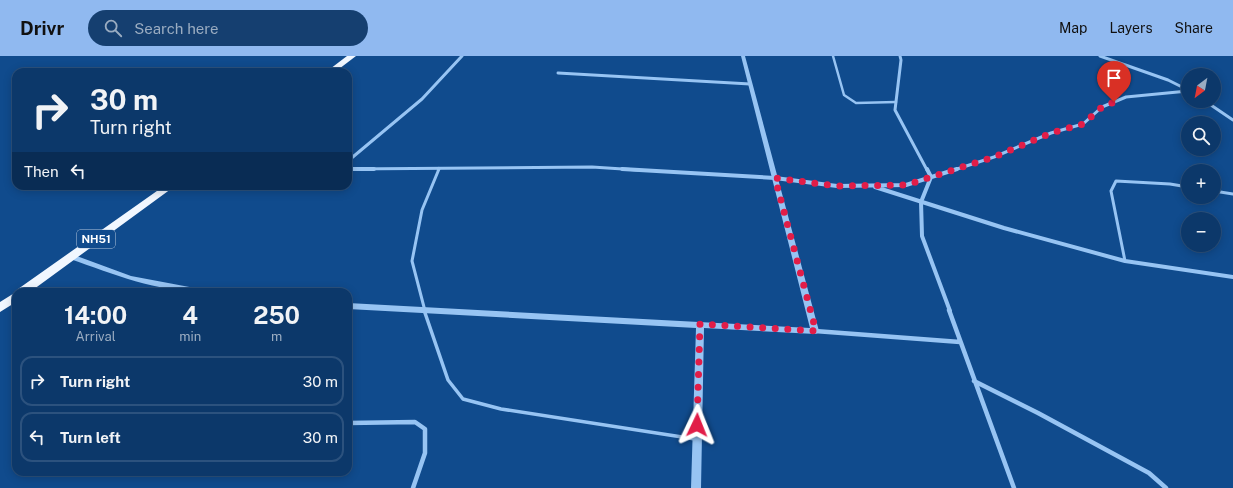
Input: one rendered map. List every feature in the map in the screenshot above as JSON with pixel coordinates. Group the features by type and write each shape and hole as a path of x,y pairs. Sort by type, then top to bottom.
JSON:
{"highway":[{"path":"336,68 352,56"},
{"name":"NH51","path":"28,288 164,190"},
{"path":"0,308 12,299"}],"street":[{"path":"352,158 405,115 451,70 462,56"},
{"path":"743,56 816,331"},
{"path":"900,56 902,60 895,110 932,177"},
{"path":"1100,56 1168,80 1181,86"},
{"path":"558,73 750,84"},
{"path":"352,169 592,168 775,178 837,186 906,185 994,157 1051,133 1083,124 1102,107 1126,97 1181,91"},
{"path":"1215,108 1233,120"},
{"path":"932,177 921,202 922,236 1014,488"},
{"path":"872,186 1004,228 1125,261 1233,277"},
{"path":"72,257 130,278 180,288"},
{"path":"352,306 700,324 960,342"},
{"path":"696,488 700,324"},
{"path":"974,381 1038,413 1149,473 1166,488"},
{"path":"352,422 415,422 425,429 425,453 413,488"}],"lane":[{"path":"833,56 844,95 856,103 896,102"},
{"path":"439,168 422,210 412,261 424,309 448,380 463,398 501,409 697,439"},
{"path":"1125,261 1111,191 1116,181 1181,186"},
{"path":"1221,192 1233,194"}],"route":[{"path":"697,425 700,324 816,331 775,178 837,186 906,185 994,157 1051,133 1083,124 1102,107 1114,102"}]}
